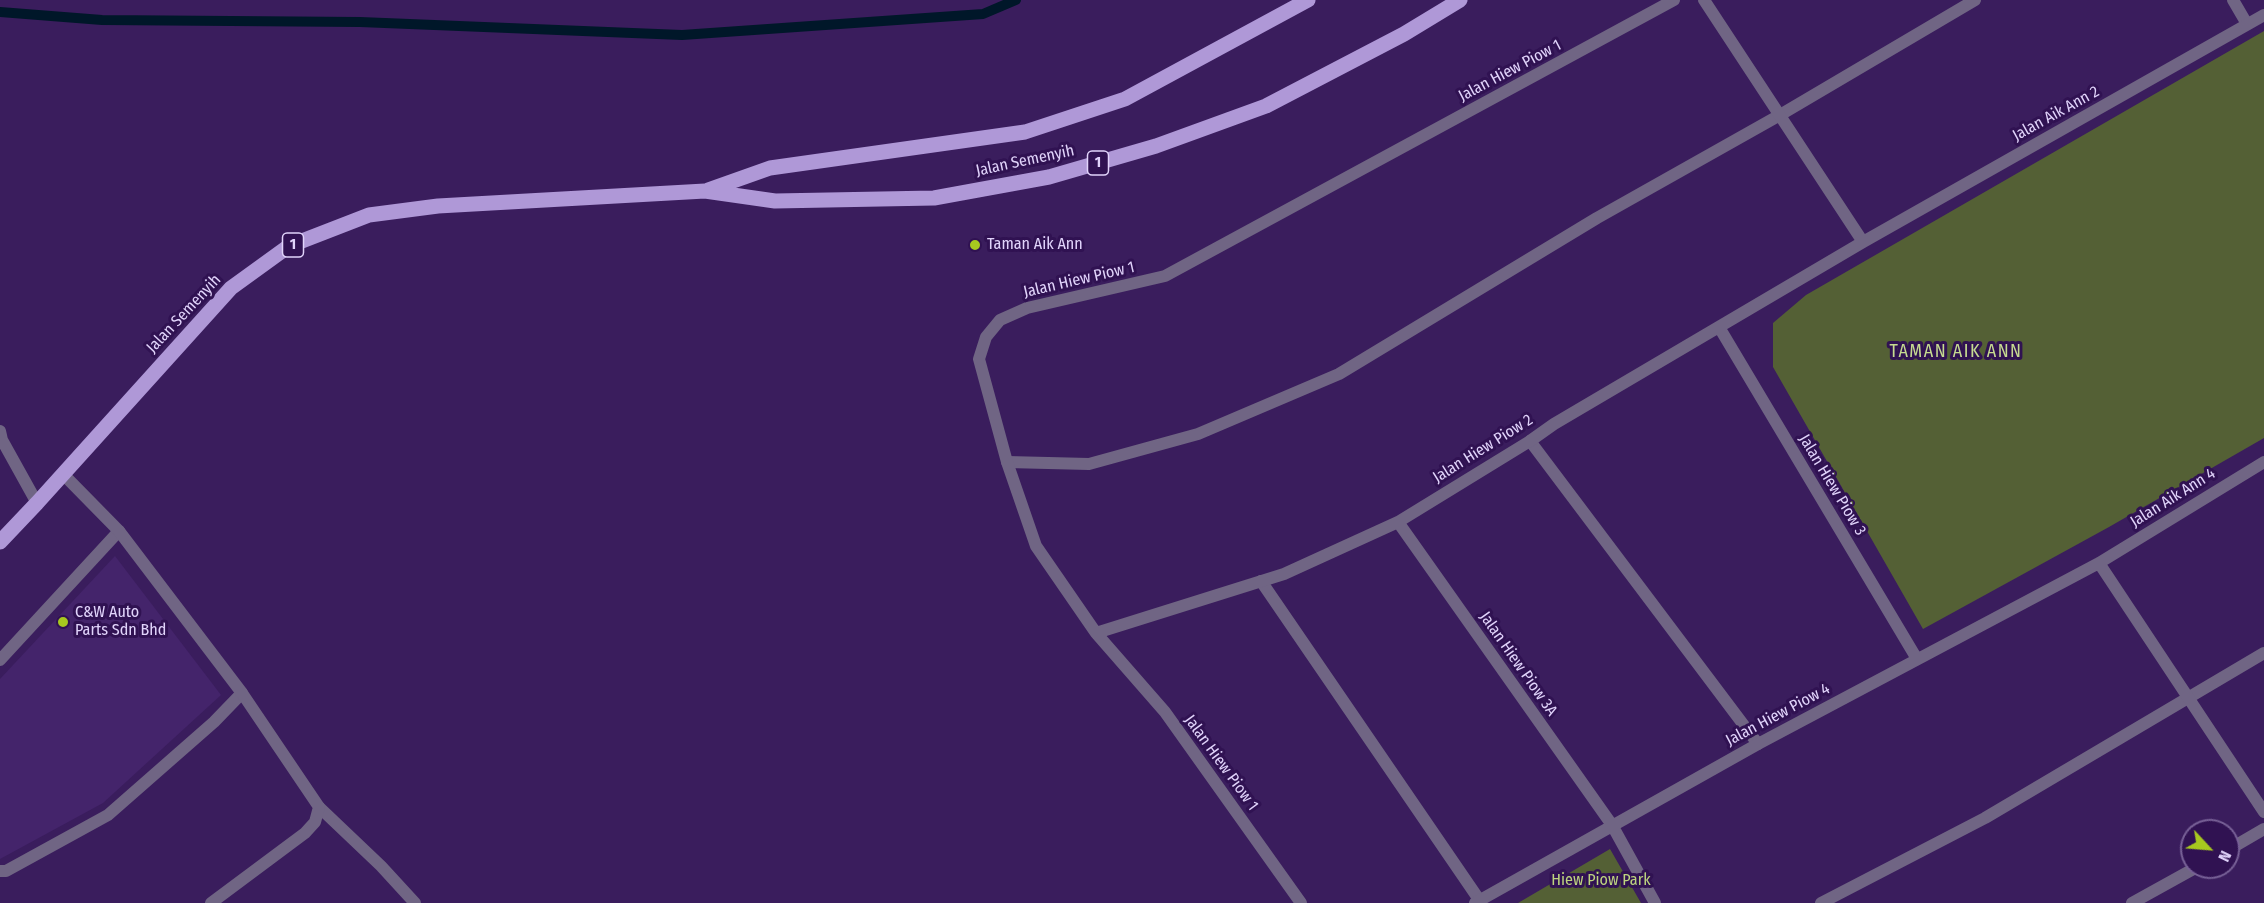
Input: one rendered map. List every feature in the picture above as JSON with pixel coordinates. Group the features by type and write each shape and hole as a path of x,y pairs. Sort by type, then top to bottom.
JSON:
{"main road":[{"name":"Jalan Semenyih","path":"705,191 770,168 1025,132 1125,99 1308,0"},
{"name":"Jalan Semenyih","path":"0,542 231,288 289,246 369,215 438,206 705,191 775,201 934,198 1049,177 1156,147 1266,106 1404,34 1460,0"}],"street":[{"name":"Jalan Hiew Piow 1","path":"1301,903 1164,712 1096,633 1036,546 1007,462 979,359 986,337 1000,320 1027,308 1165,276 1674,0"},
{"path":"1704,0 1863,242"},
{"path":"1007,462 1089,464 1198,434 1339,374 1597,218 1780,115 1975,0"},
{"path":"2233,0 2247,24"},
{"name":"Jalan Aik Ann 2","path":"1863,242 2264,15"},
{"name":"Jalan Hiew Piow 2","path":"1096,633 1284,574 1398,522 1554,424 1863,242"},
{"name":"Jalan Hiew Piow 3","path":"1719,327 1917,659"},
{"path":"0,431 2,440 37,503"},
{"path":"1530,441 1758,744"},
{"name":"Jalan Aik Ann 4","path":"2099,563 2264,462"},
{"path":"63,474 119,531 242,693 319,807 381,866 415,903"},
{"name":"Jalan Hiew Piow 3A","path":"1398,522 1612,825 1655,903"},
{"path":"0,660 119,531"},
{"path":"2099,563 2264,812"},
{"name":"Jalan Hiew Piow 4","path":"1478,902 1758,744 2099,563"},
{"path":"1261,581 1478,902"},
{"path":"1821,903 1985,818 2264,653"},
{"path":"0,872 6,871 108,815 214,722 242,693"},
{"path":"211,903 305,833 315,822 319,807"},
{"path":"2240,843 2264,830"},
{"path":"2132,903 2180,876"}],"shaded area":[{"path":"115,556 221,695 103,803 0,859 0,679"}],"green space":[{"path":"2264,31 2264,438 2109,527 1923,629 1773,367 1773,323 1806,295"},
{"name":"Hiew Piow Park","path":"1610,849 1641,903 1518,903"}],"waterway":[{"path":"0,12 102,20 360,22 682,35 983,14 1016,0"}],"place":[{"name":"Taman Aik Ann","path":"975,245"},
{"name":"C&W Auto Parts Sdn Bhd","path":"63,622"}],"district":[{"name":"TAMAN AIK ANN","path":"1956,352"}]}
